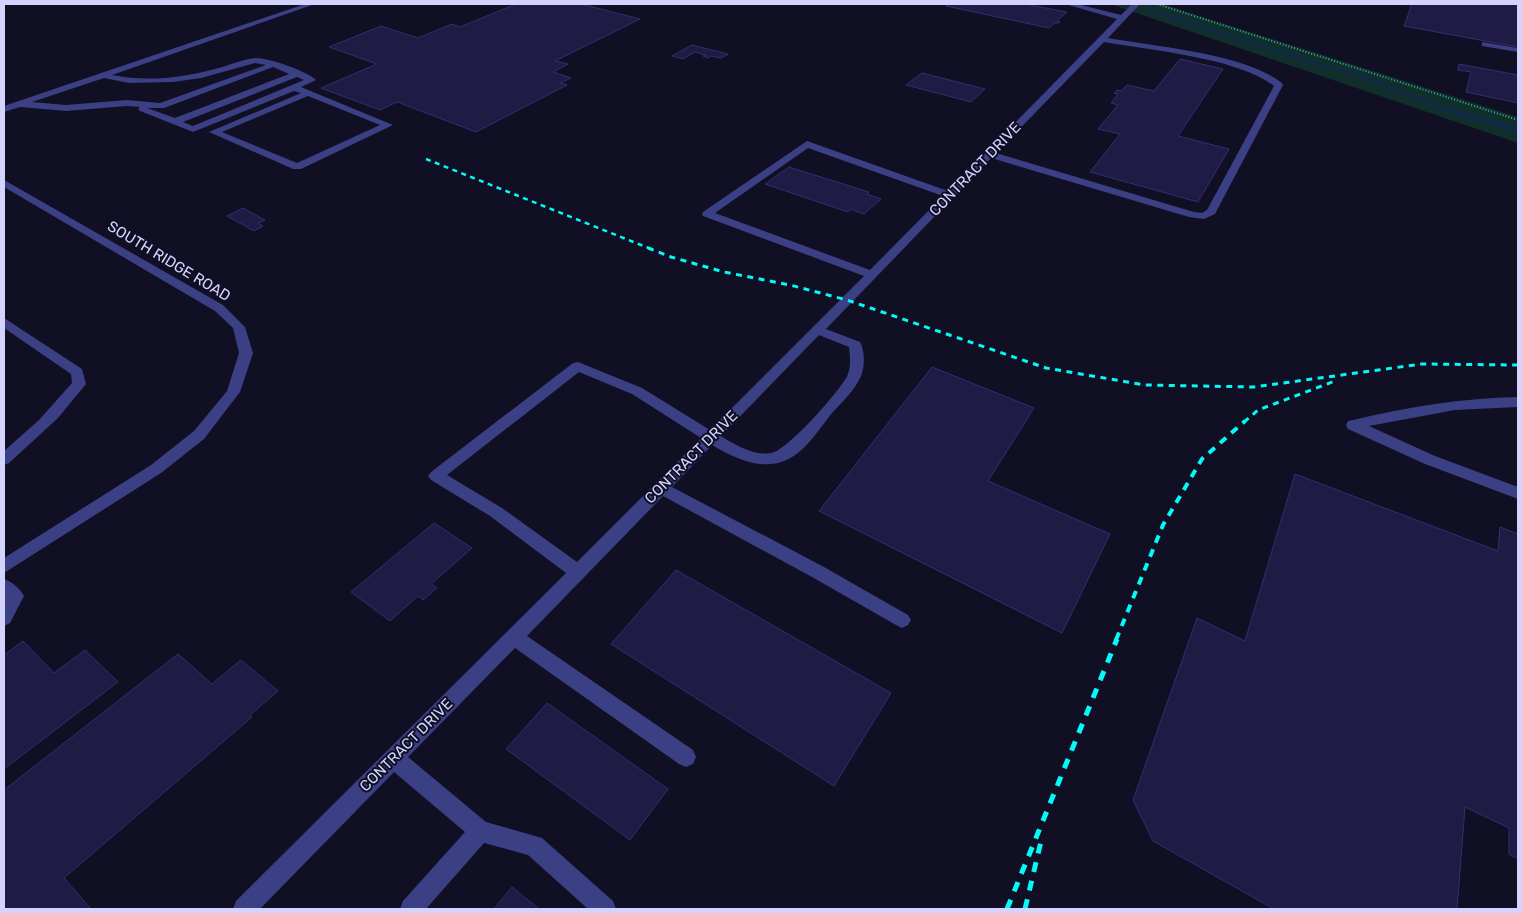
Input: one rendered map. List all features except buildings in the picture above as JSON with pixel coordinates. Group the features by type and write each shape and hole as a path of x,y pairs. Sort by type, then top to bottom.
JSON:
{"street":[{"path":"4,109 312,4"},
{"path":"1069,4 1123,18"},
{"name":"CONTRACT DRIVE","path":"244,909 818,330 1136,4"},
{"path":"989,154 1193,215 1204,216 1211,212 1279,85 1276,80 1251,69 1173,51 1102,39"},
{"path":"1485,44 1518,50"},
{"path":"103,75 118,80 148,81 214,72 249,61 263,61 312,80 193,129 127,103"},
{"path":"20,104 66,108 127,103 161,106 270,66 270,63"},
{"path":"174,122 296,74"},
{"path":"295,88 309,93 388,125 297,167 214,132 309,93"},
{"path":"872,274 707,214 807,144 950,195"},
{"name":"SOUTH RIDGE ROAD","path":"4,183 219,308 239,327 246,353 233,392 199,435 156,469 4,566"},
{"path":"4,322 77,372 79,384 42,427 4,459"},
{"path":"578,572 496,512 436,476 578,366 637,391 711,438 749,456 771,459 792,450 854,378 859,361 855,345 818,330"},
{"path":"1518,402 1441,407 1353,425 1430,460 1518,493"},
{"path":"661,488 818,572 902,620"},
{"path":"4,586 15,596 4,618"},
{"path":"514,637 686,757"},
{"path":"394,758 480,831 534,846 605,909"},
{"path":"411,909 480,831"}],"path":[{"path":"1157,4 1518,120"}],"green space":[{"path":"1110,4 1162,4 1518,117 1518,143"}],"waterway":[{"path":"1150,10 1317,64 1357,74 1449,111"},
{"path":"1446,109 1518,130"}],"railway":[{"path":"426,159 651,249"},
{"path":"648,248 671,257 724,272 790,285 847,300 1046,368 1145,385 1254,387 1422,364 1518,365"},
{"path":"1244,422 1258,410 1335,381"},
{"path":"1116,640 1163,525 1202,459 1245,421"},
{"path":"1007,909 1117,639"},
{"path":"1025,909 1042,837"}]}
